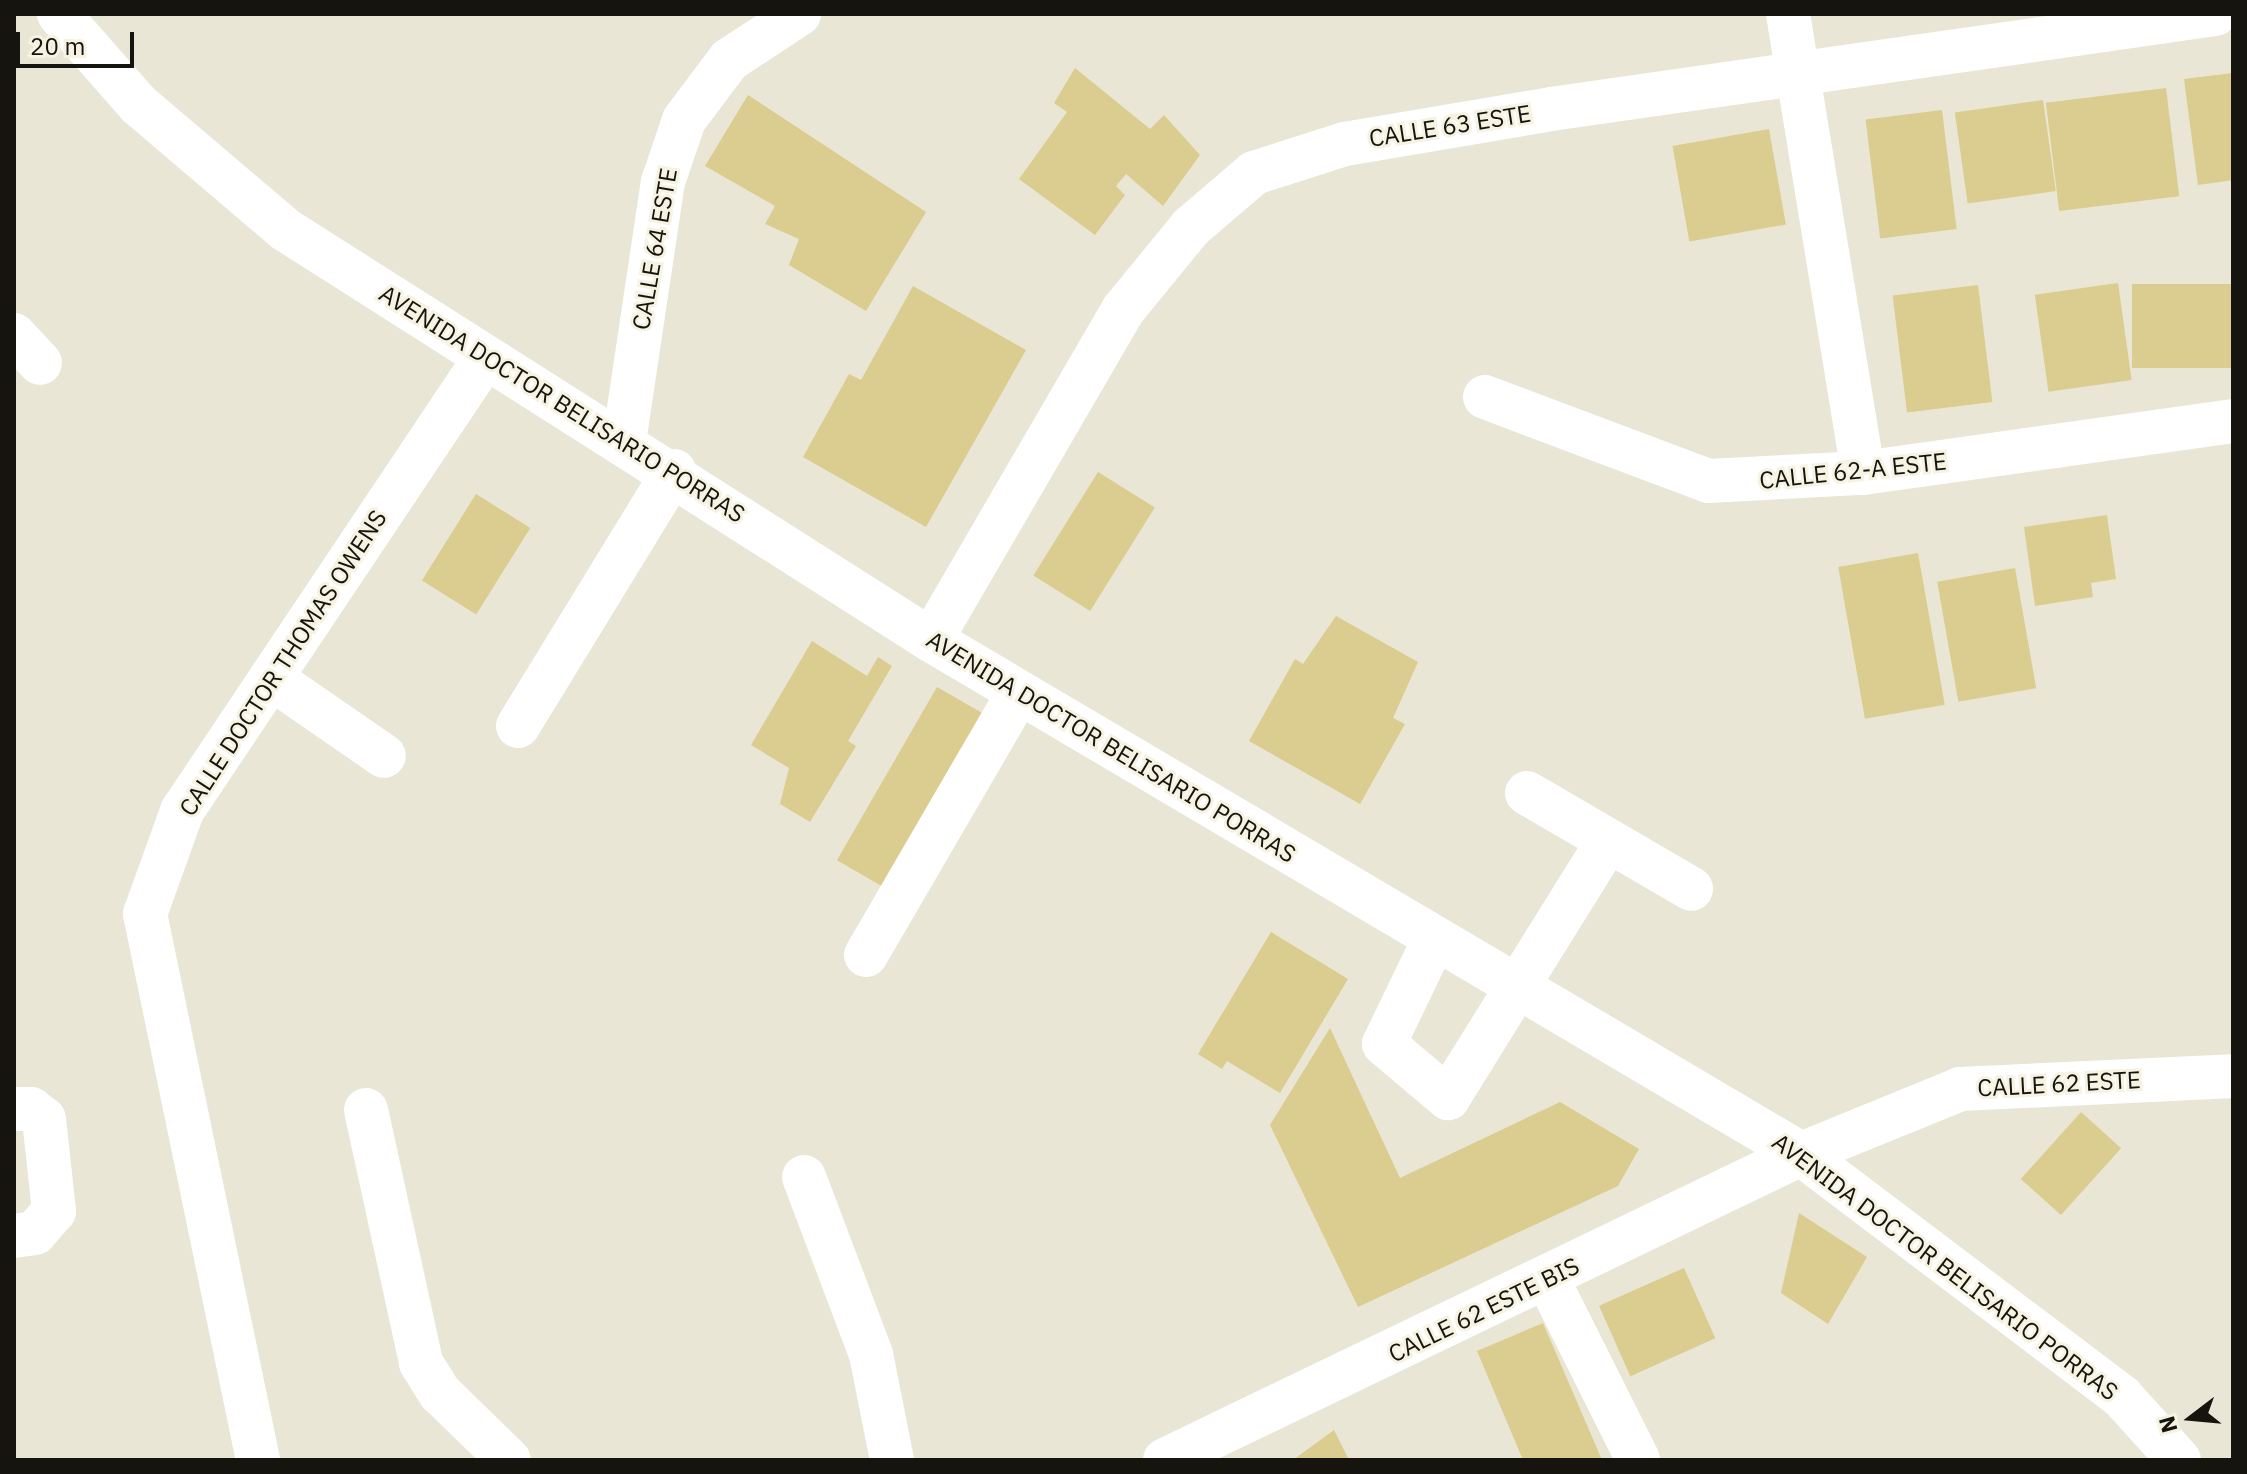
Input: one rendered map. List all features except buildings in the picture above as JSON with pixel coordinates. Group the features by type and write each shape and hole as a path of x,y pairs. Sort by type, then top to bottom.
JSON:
{"street":[{"name":"AVENIDA DOCTOR BELISARIO PORRAS","path":"59,14 139,105 286,230 485,358 674,471 931,640 1434,940 1801,1154 2122,1397 2179,1460"},
{"name":"CALLE 64 ESTE","path":"624,442 663,182 684,120 729,60 799,14"},
{"path":"1788,14 1863,473"},
{"name":"CALLE 63 ESTE","path":"931,640 1123,310 1191,227 1254,173 1345,144 2215,14"},
{"name":"CALLE DOCTOR THOMAS OWENS","path":"258,1460 145,914 182,811 485,358"},
{"name":"CALLE 62-A ESTE","path":"1485,397 1708,481 1863,473 2233,421"},
{"path":"518,726 674,471"},
{"path":"271,678 384,756"},
{"path":"866,955 1019,692"},
{"path":"1527,793 1606,844 1691,889"},
{"path":"1434,940 1384,1044 1448,1098 1519,990 1606,844"},
{"name":"CALLE 62 ESTE","path":"1801,1154 1960,1089 2233,1076"},
{"path":"14,1109 31,1109 44,1119 54,1211 35,1233 14,1236"},
{"path":"366,1110 421,1363 440,1393 509,1460"},
{"name":"CALLE 62 ESTE BIS","path":"1165,1460 1548,1280 1801,1154"},
{"path":"804,1177 871,1354 892,1460"},
{"path":"1548,1280 1638,1460"}]}
